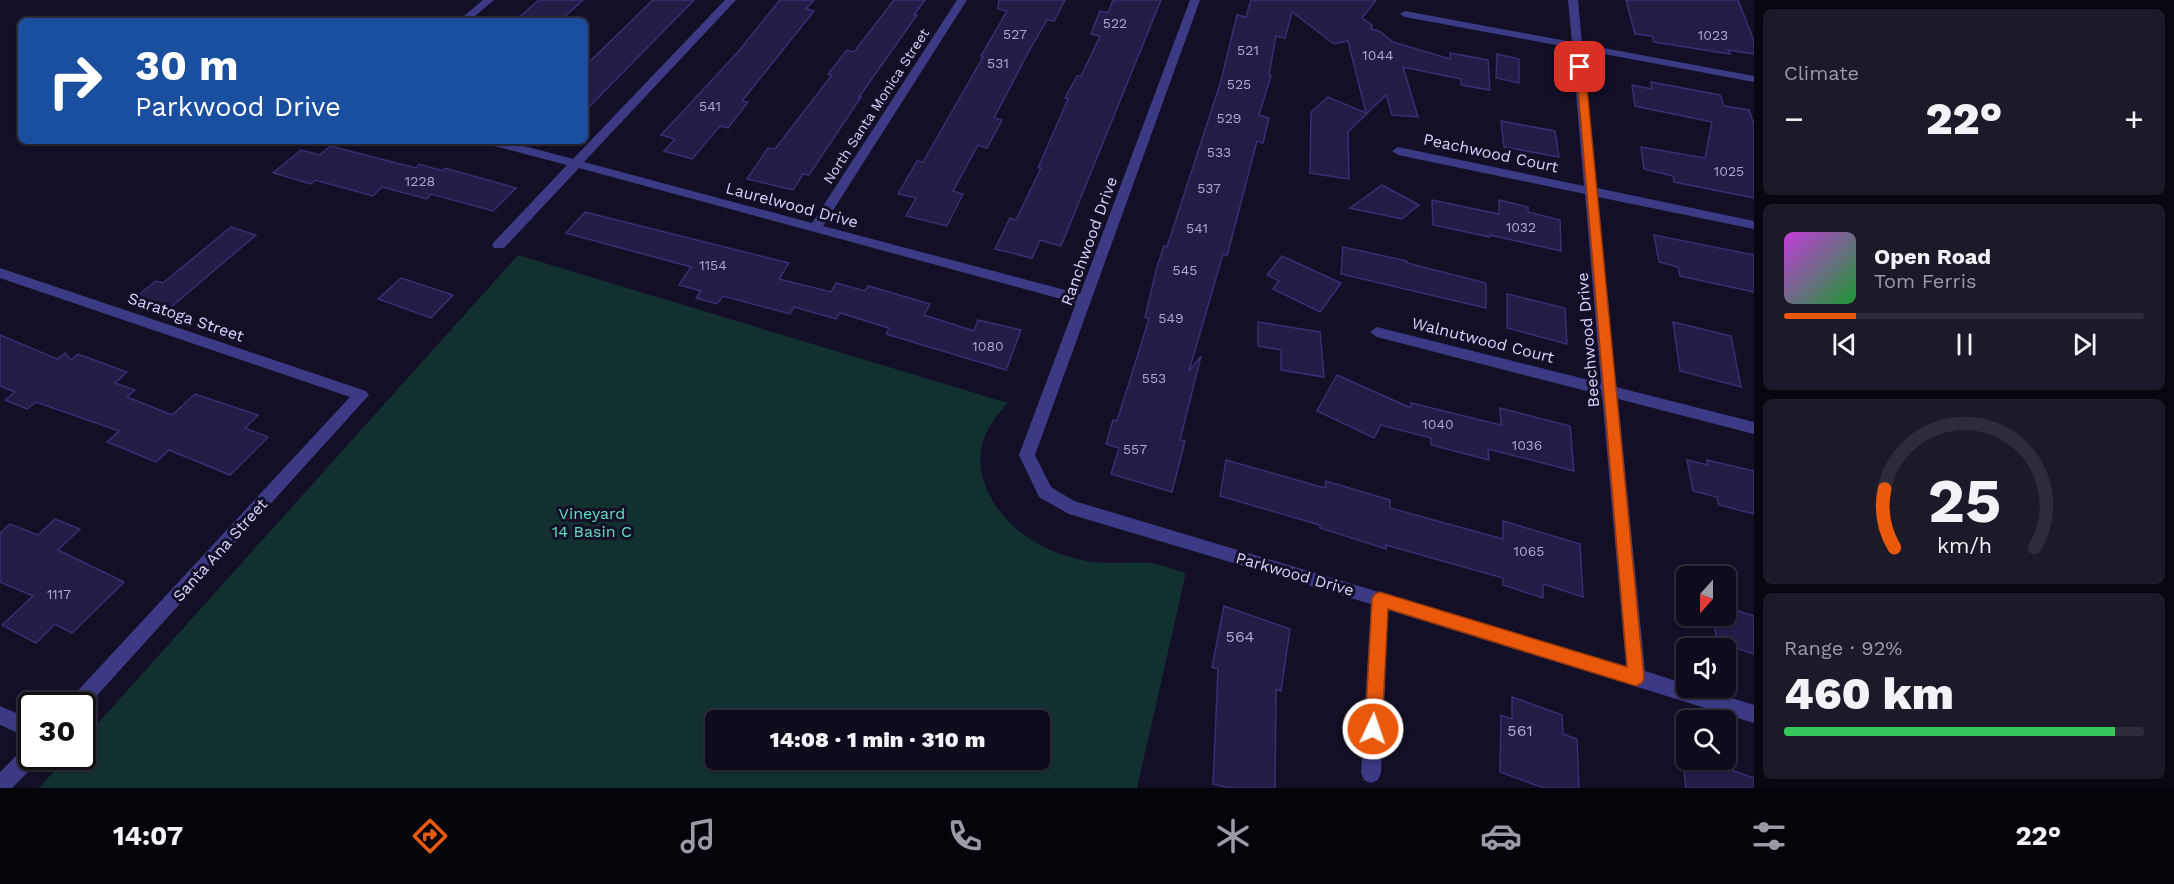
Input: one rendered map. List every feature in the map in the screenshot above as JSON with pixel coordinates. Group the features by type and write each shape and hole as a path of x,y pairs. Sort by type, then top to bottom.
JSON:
{"street":[{"path":"467,18 489,0"},
{"path":"499,246 731,0"},
{"name":"North Santa Monica Street","path":"815,228 962,0"},
{"name":"Ranchwood Drive","path":"1045,492 1027,455 1195,0"},
{"name":"Beechwood Drive","path":"1573,0 1636,678"},
{"path":"1405,14 1754,79"},
{"name":"Laurelwood Drive","path":"502,144 1085,300"},
{"name":"Peachwood Court","path":"1398,151 1754,225"},
{"name":"Saratoga Street","path":"0,273 361,395"},
{"name":"Walnutwood Court","path":"1377,332 1754,428"},
{"name":"Santa Ana Street","path":"90,692 361,395"},
{"name":"Parkwood Drive","path":"1045,492 1069,507 1380,599 1754,714"},
{"path":"1371,773 1380,599"},
{"path":"0,715 18,723"},
{"path":"0,786 18,768"}],"green space":[{"name":"Vineyard 14 Basin C","path":"518,255 1008,403 987,431 980,462 985,485 992,500 1013,525 1040,545 1071,557 1103,563 1151,563 1186,573 1137,788 39,788 55,770 96,770 96,726"}],"building":[{"path":"539,0 583,0 563,18 518,18"},
{"path":"653,0 694,0 588,108 588,63"},
{"path":"780,0 814,0 806,9 814,11 742,101 748,102 728,128 720,126 692,159 664,151 675,139 661,135 738,52"},
{"path":"894,0 925,0 809,175 803,174 793,190 747,179 768,148 775,149 832,75 828,74 847,50 854,52"},
{"path":"999,0 1065,0 1054,21 1047,20 1029,51 994,118 1002,120 987,148 978,145 953,191 963,194 947,226 906,216 916,198 898,194 917,161 923,162 1007,11 998,9"},
{"path":"1113,0 1161,0 1061,246 1040,240 1032,258 995,249 1010,218 1016,220 1041,168 1038,168 1068,99 1065,98 1077,76 1081,76 1100,36 1091,34 1100,11 1108,13"},
{"path":"1251,0 1376,0 1362,18 1372,25 1371,29 1379,31 1393,42 1450,59 1450,53 1488,60 1490,90 1461,85 1461,79 1403,67 1418,117 1392,115 1386,95 1348,132 1349,179 1310,173 1311,112 1328,97 1366,113 1348,41 1334,44 1292,12 1285,38 1276,36 1269,75 1271,76 1259,115 1269,118 1263,143 1257,141 1227,256 1223,254 1189,371 1201,356 1180,440 1185,441 1172,492 1111,474 1119,448 1106,444 1113,420 1117,421 1149,319 1145,317 1157,267 1164,246 1167,247 1221,81 1237,15 1246,17"},
{"path":"1626,0 1738,0 1754,41 1754,54 1728,50 1730,54 1654,42 1652,36 1635,34"},
{"path":"1497,54 1519,59 1519,83 1496,78"},
{"path":"1651,82 1720,95 1724,106 1749,110 1754,125 1754,198 1674,182 1673,176 1644,169 1641,147 1705,158 1712,122 1635,106 1632,85 1652,89"},
{"path":"1501,121 1555,131 1559,157 1504,147"},
{"path":"330,146 416,168 419,164 443,171 445,168 516,188 493,211 431,194 427,199 382,187 373,196 315,180 311,184 273,173 301,150 320,155"},
{"path":"1382,185 1419,205 1402,219 1350,208"},
{"path":"1432,200 1499,214 1499,200 1528,207 1528,212 1560,220 1561,251 1433,225"},
{"path":"585,212 789,263 779,279 831,292 836,283 865,291 868,286 930,304 924,315 974,331 978,320 1021,330 1006,370 886,334 889,328 840,313 836,319 794,307 790,314 723,296 717,304 696,298 701,291 679,285 691,267 566,233"},
{"path":"231,227 256,235 164,313 131,301 156,281 163,283"},
{"path":"1654,235 1754,255 1754,292 1680,276 1678,267 1659,262"},
{"path":"1343,247 1407,261 1407,263 1486,283 1486,308 1341,274"},
{"path":"1282,256 1341,283 1320,312 1273,289 1279,281 1267,275"},
{"path":"401,278 453,295 431,318 378,299"},
{"path":"1507,294 1565,308 1567,344 1507,328"},
{"path":"1258,322 1320,332 1324,377 1281,370 1281,350 1258,346"},
{"path":"1673,322 1731,336 1741,387 1680,371"},
{"path":"0,335 57,359 65,353 71,360 78,354 127,372 115,383 135,390 127,397 172,415 195,394 258,415 245,428 268,437 230,475 169,450 156,462 107,442 119,431 36,402 27,409 5,400 15,392 0,386"},
{"path":"1337,375 1411,408 1411,403 1501,425 1500,408 1570,426 1574,471 1488,449 1489,460 1431,445 1431,438 1381,425 1374,438 1317,411"},
{"path":"1226,460 1325,488 1326,481 1390,500 1390,508 1503,539 1503,521 1580,544 1583,597 1543,584 1543,598 1503,585 1503,578 1386,545 1386,549 1320,528 1320,525 1220,496"},
{"path":"1687,460 1708,465 1707,460 1754,471 1754,514 1719,505 1717,497 1693,491"},
{"path":"55,519 80,529 58,550 124,582 72,633 55,624 36,643 2,625 33,596 0,582 0,533 10,524 38,535"},
{"path":"1224,606 1290,629 1281,691 1276,689 1275,788 1229,788 1213,784 1218,669 1212,667"},
{"path":"1736,610 1754,616 1754,654 1736,648 1736,638 1716,638 1715,626 1736,626"},
{"path":"1512,697 1562,715 1563,734 1577,739 1579,788 1544,788 1500,772 1501,715 1512,719"},
{"path":"1684,770 1731,770 1754,778 1754,788 1686,788"}],"route":[{"path":"1373,729 1380,599 1636,678 1580,67"}]}
